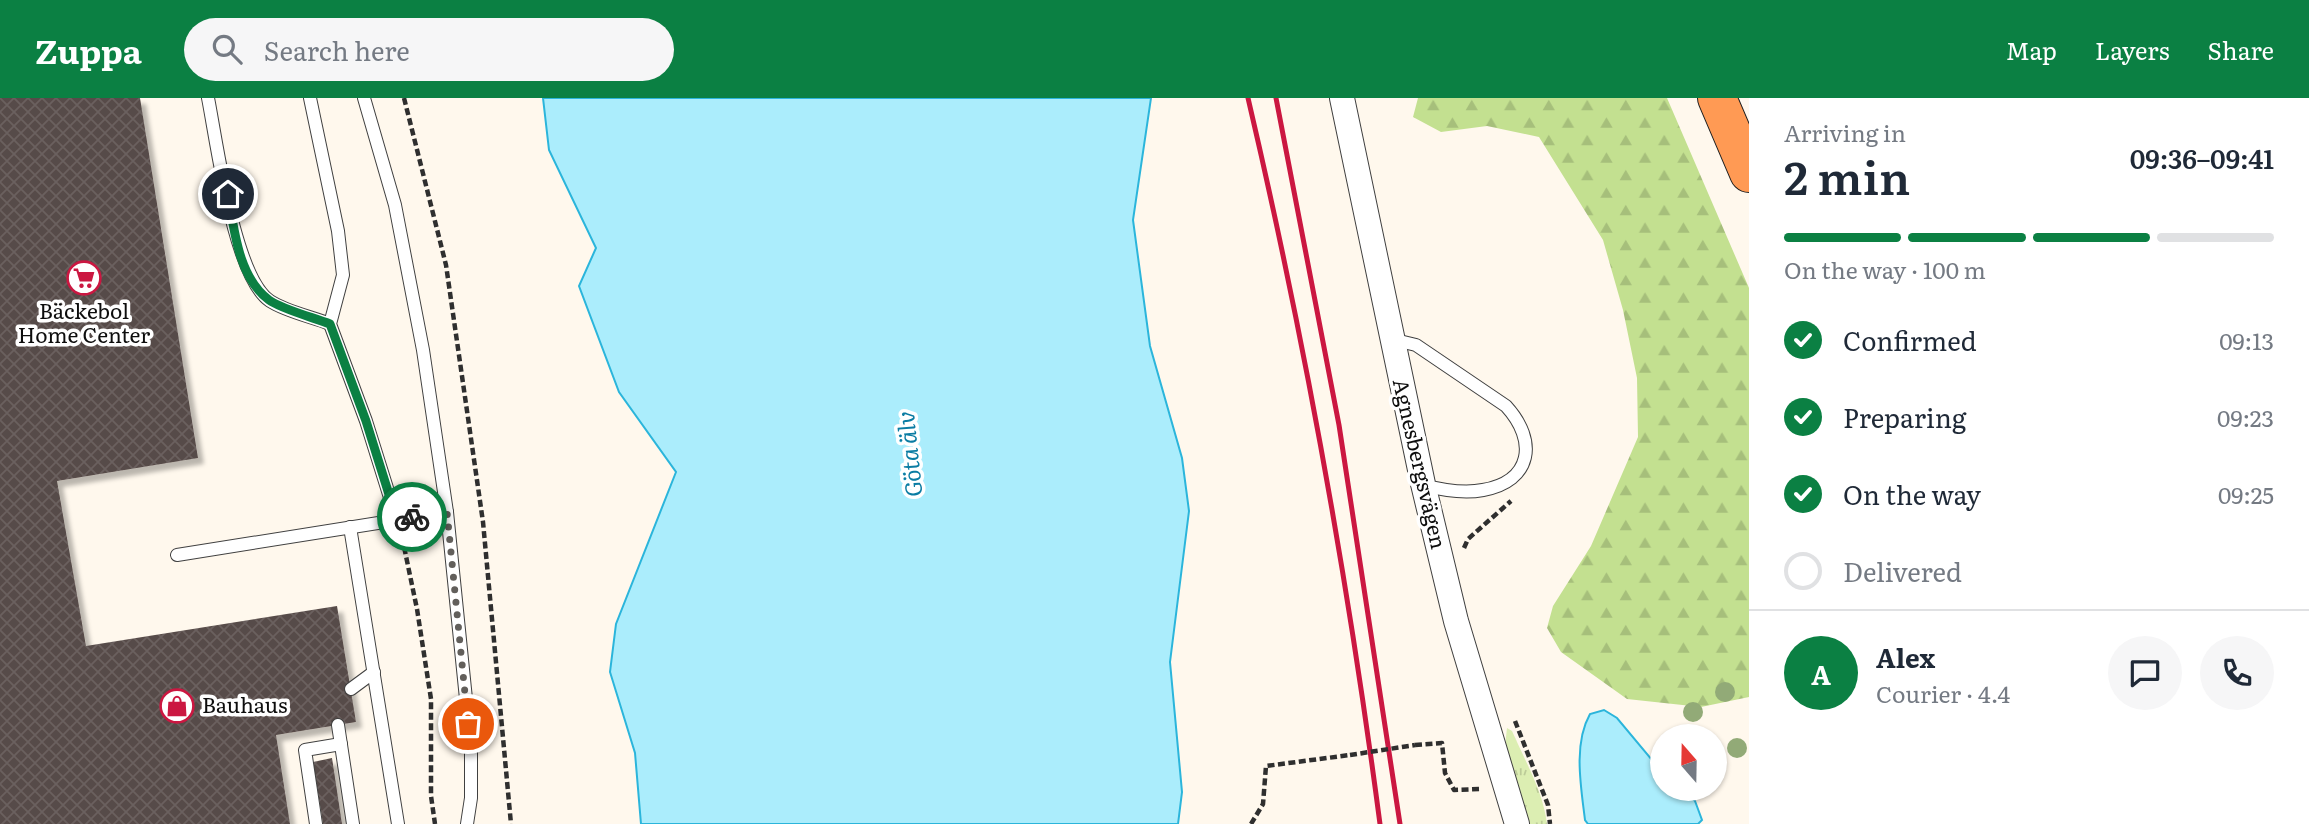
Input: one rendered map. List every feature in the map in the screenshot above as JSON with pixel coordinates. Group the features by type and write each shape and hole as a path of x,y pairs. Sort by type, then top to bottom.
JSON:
{"highway":[{"path":"1717,98 1749,173"}],"street":[{"name":"Agnesbergsvägen","path":"1342,98 1423,485 1457,621 1517,824"}],"lane":[{"path":"208,98 237,243 251,279 269,300 330,324"},
{"path":"310,98 338,231 344,275 330,324 362,409 397,520"},
{"path":"364,98 395,205 423,350 447,512 471,748 471,798 467,824"},
{"path":"1391,339 1416,345 1506,407 1517,418 1525,435 1527,454 1520,470 1507,484 1481,491 1448,491 1423,485"},
{"path":"177,555 447,512"},
{"path":"350,527 398,824"},
{"path":"351,689 374,672"},
{"path":"338,725 353,824"},
{"path":"316,824 305,750 341,744"}],"path":[{"path":"404,98 448,279 483,522 511,824"},
{"path":"1465,556 1464,548 1468,539 1513,499"},
{"path":"397,520 405,546 417,609 431,699 431,796 435,824"},
{"path":"1512,715 1548,805 1550,824"},
{"path":"1251,824 1263,804 1266,765 1442,743 1445,773 1454,790 1489,789"}],"green space":[{"path":"1418,98 1667,98 1749,288 1749,697 1701,707 1627,699 1561,652 1547,628 1553,606 1591,546 1638,437 1637,378 1623,310 1603,240 1539,137 1487,126 1441,132 1413,117"},
{"path":"1507,728 1512,731 1533,776 1547,824 1530,824 1505,746"}],"water":[{"name":"Göta älv","path":"543,98 1151,98 1133,220 1150,346 1182,458 1189,511 1170,662 1182,792 1178,824 641,824 635,753 610,672 616,624 676,472 619,392 579,286 596,248 549,150"},
{"path":"1604,710 1617,718 1650,758 1650,802 1695,802 1702,820 1698,824 1588,824 1585,820 1580,780 1580,752 1581,739 1590,714"}],"building":[{"path":"0,98 140,98 198,458 57,481 86,646 337,606 356,722 276,735 290,824 0,824"},
{"path":"332,758 342,824 323,824 313,762"}],"railway":[{"path":"1248,98 1288,278 1323,459 1354,641 1380,824"},
{"path":"1276,98 1339,425 1400,824"}],"way so far":[{"path":"412,517 447,512 468,724"}],"place":[{"name":"Bäckebol Home Center","path":"84,278"},
{"name":"Bauhaus","path":"177,706"}],"route":[{"path":"228,194 237,243 251,279 269,300 330,324 366,421 397,520 412,517"}]}
